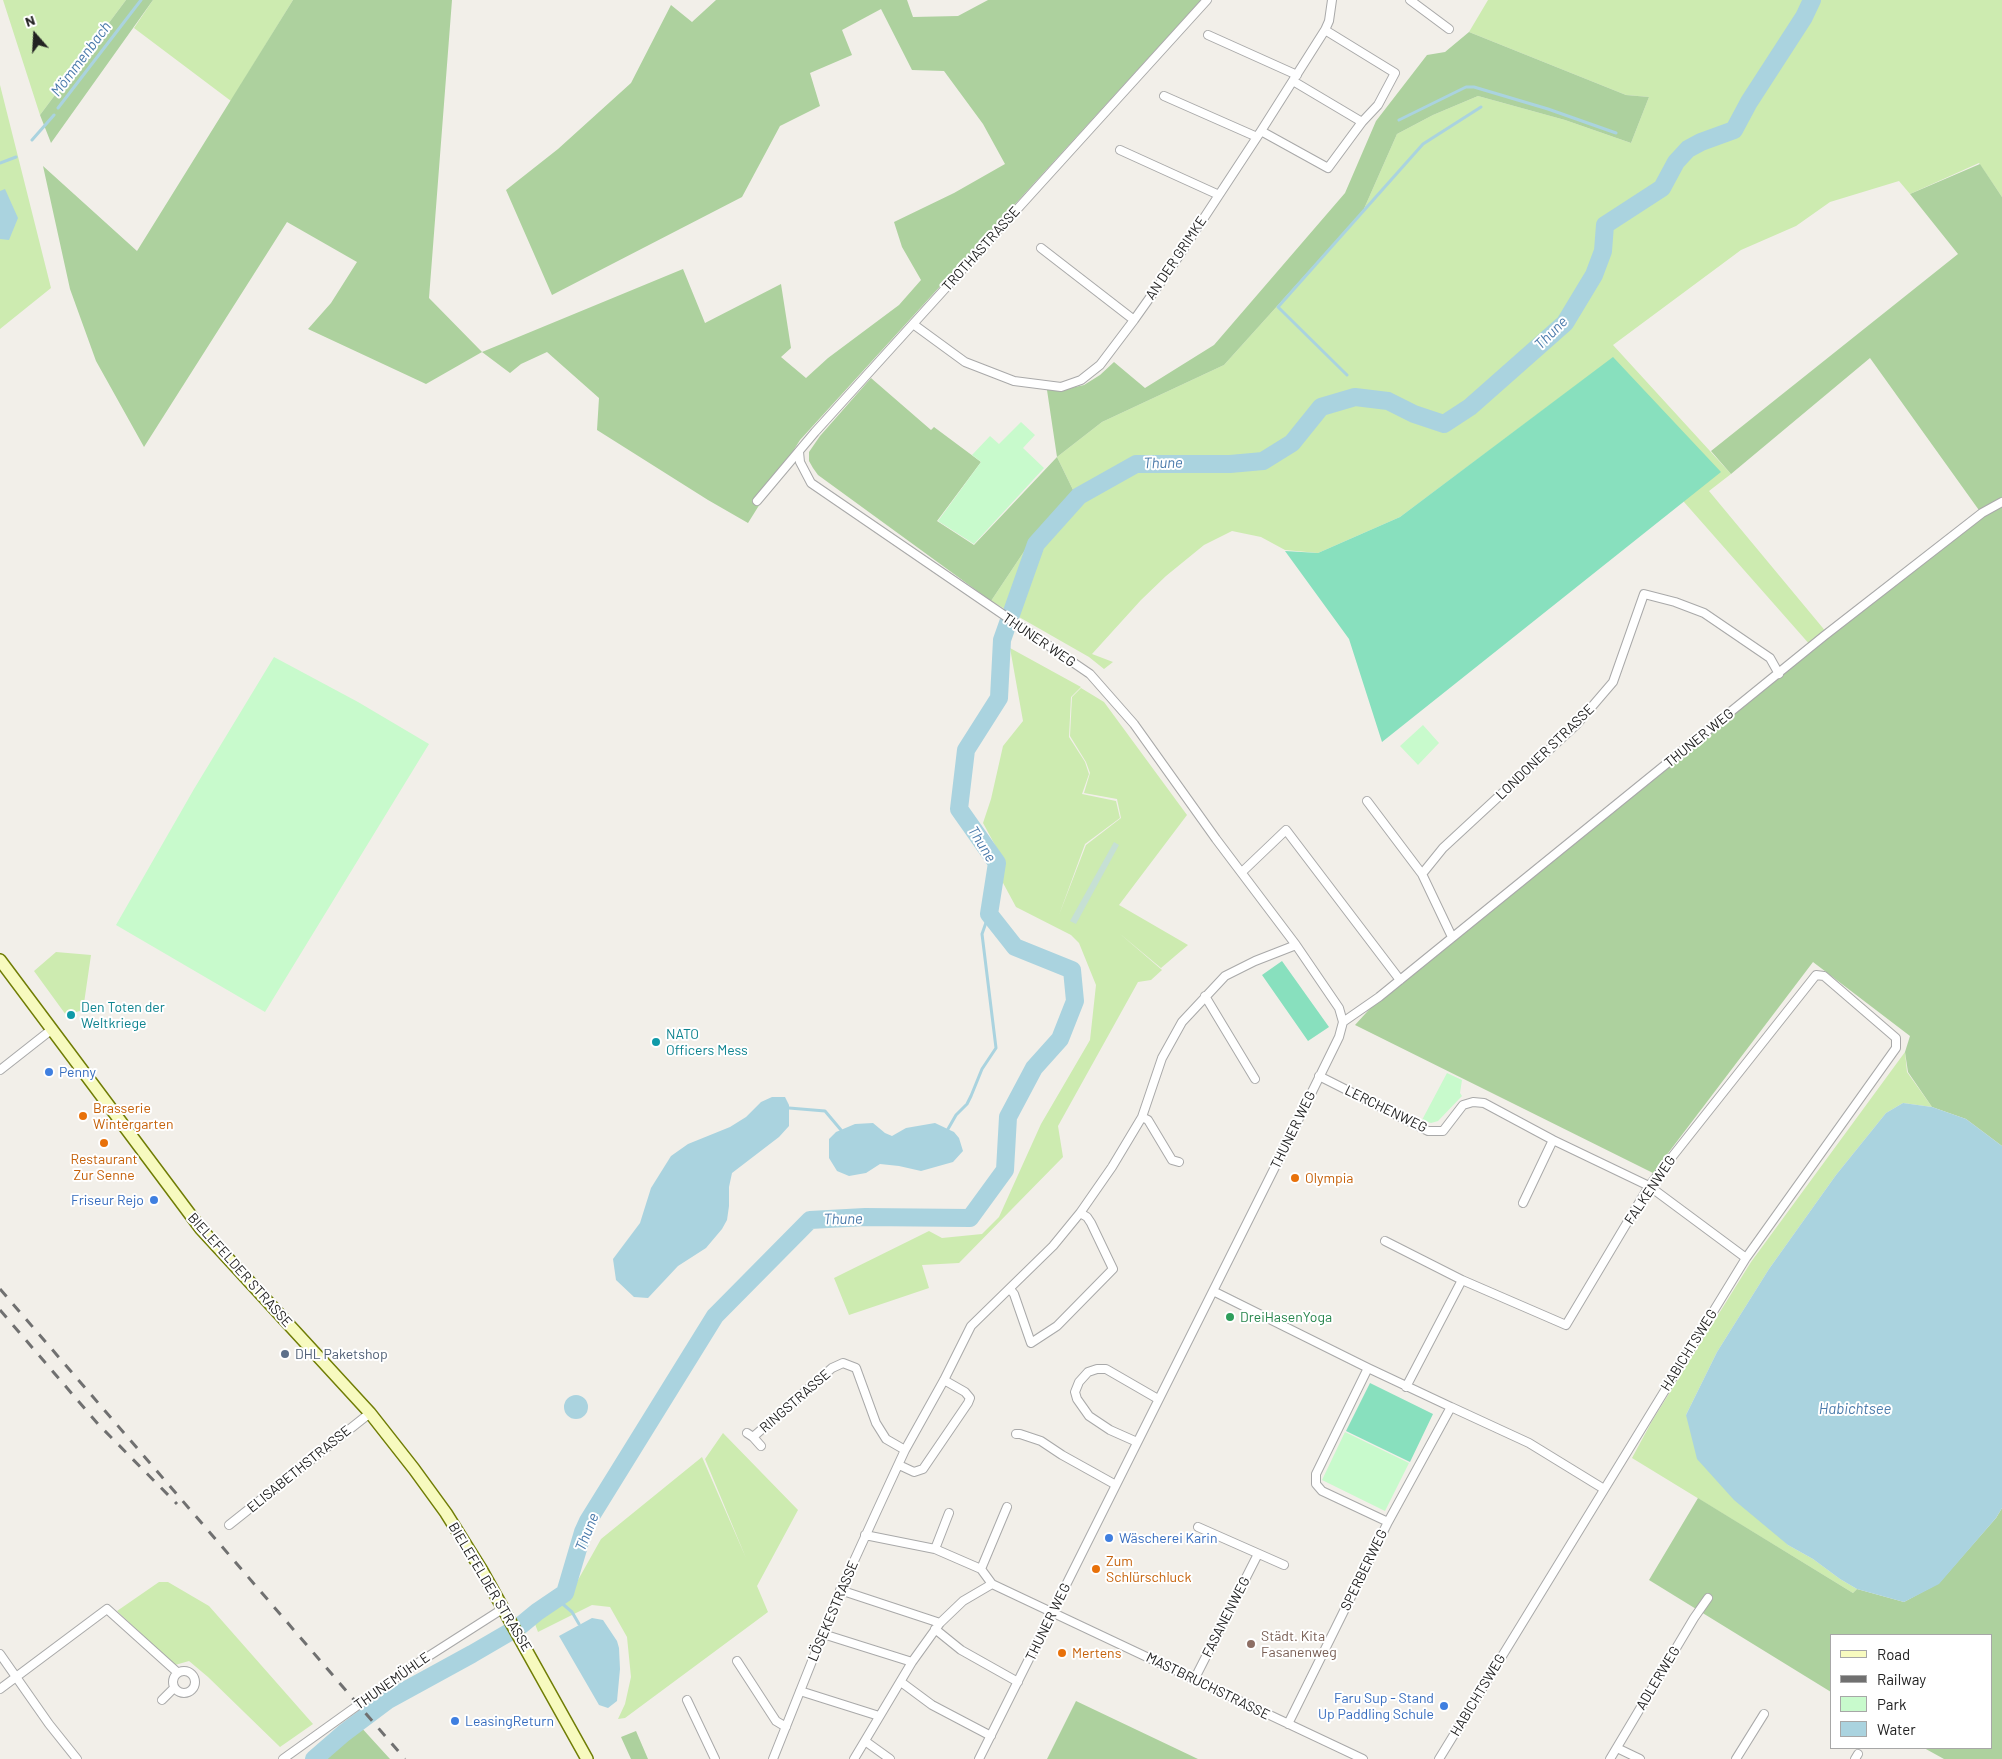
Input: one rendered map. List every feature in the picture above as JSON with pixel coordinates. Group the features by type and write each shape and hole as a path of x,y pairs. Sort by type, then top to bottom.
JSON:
{"main road":[{"name":"BIELEFELDER STRASSE","path":"0,960 201,1229 370,1412 437,1500 504,1608 587,1759"}],"street":[{"name":"TROTHASTRASSE","path":"757,501 913,324 1207,0"},
{"name":"AN DER GRIMKE","path":"913,324 965,362 1014,381 1061,387 1081,380 1100,365 1134,320 1219,195 1325,30 1330,20 1332,0"},
{"path":"1410,0 1449,29"},
{"path":"1164,96 1259,134 1328,168 1362,122 1378,106 1395,73 1325,30"},
{"path":"1208,35 1295,78 1362,122"},
{"path":"1120,150 1219,195"},
{"path":"1042,248 1134,320"},
{"name":"THUNER WEG","path":"799,452 800,462 811,483 1094,678 1134,724 1216,839 1296,945 1339,1008 1343,1022 1339,1037 980,1759"},
{"name":"THUNER WEG","path":"1343,1022 1400,980 1780,674 1824,636 1974,519 2002,502"},
{"name":"LONDONER STRASSE","path":"1422,874 1444,848 1578,724 1614,682 1644,594 1675,602 1704,613 1770,658 1780,674"},
{"path":"1367,801 1422,874 1452,937"},
{"path":"1242,872 1286,830 1400,980"},
{"name":"LÖSEKESTRASSE","path":"773,1759 840,1590 865,1535 905,1450 972,1326 1053,1246 1080,1213 1112,1167 1142,1117 1162,1058 1182,1022 1225,976 1296,945"},
{"name":"FALKENWEG","path":"1385,1241 1462,1280 1566,1326 1649,1186 1816,975"},
{"name":"HABICHTSWEG","path":"1439,1759 1746,1258 1896,1048 1896,1038 1824,976 1816,975"},
{"path":"1205,996 1210,1001 1255,1079"},
{"path":"0,1070 51,1030"},
{"name":"LERCHENWEG","path":"1319,1076 1428,1131 1443,1131 1463,1105 1473,1102 1484,1103 1553,1140 1649,1186 1746,1258"},
{"path":"1142,1117 1148,1120 1172,1160 1179,1162"},
{"path":"1523,1202 1553,1140"},
{"path":"1010,1289 1014,1294 1031,1343 1057,1326 1113,1270 1087,1217 1080,1213"},
{"path":"1406,1387 1462,1280"},
{"path":"1213,1291 1406,1387 1529,1444 1604,1489"},
{"name":"RINGSTRASSE","path":"761,1446 750,1435 832,1368 843,1363 856,1368 876,1423 886,1439 905,1450"},
{"name":"SPERBERWEG","path":"1368,1368 1316,1474 1316,1484 1322,1491 1388,1522"},
{"path":"1137,1442 1110,1430 1089,1416 1077,1399 1075,1392 1079,1382 1088,1372 1106,1369 1158,1399"},
{"path":"898,1465 914,1472 923,1469 968,1403 970,1398 965,1392 944,1380"},
{"name":"SPERBERWEG","path":"1288,1724 1388,1522 1451,1407"},
{"name":"ELISABETHSTRASSE","path":"229,1525 370,1412"},
{"path":"1016,1434 1041,1441 1116,1485"},
{"path":"981,1569 1007,1507"},
{"path":"936,1549 949,1512"},
{"path":"1198,1527 1284,1565"},
{"path":"865,1535 936,1549 981,1569 992,1584 1053,1612"},
{"name":"FASANENWEG","path":"1194,1680 1258,1554"},
{"path":"854,1759 912,1662 938,1626 963,1601 992,1584"},
{"path":"840,1590 938,1626 961,1650 1018,1682"},
{"name":"ADLERWEG","path":"1610,1759 1694,1618 1708,1598"},
{"name":"THUNEMÜHLE","path":"283,1759 407,1670 504,1608"},
{"path":"0,1689 107,1609 177,1672 189,1672 194,1676 195,1686 187,1693 181,1694 174,1688 172,1678 177,1672"},
{"name":"MASTBRUCHSTRASSE","path":"1053,1612 1363,1759"},
{"path":"823,1634 912,1662"},
{"path":"0,1654 77,1759"},
{"path":"737,1661 776,1721 786,1727"},
{"path":"901,1682 932,1705 991,1736"},
{"path":"162,1700 174,1688"},
{"path":"800,1692 879,1716"},
{"path":"687,1700 715,1759"},
{"path":"1736,1759 1764,1714"},
{"path":"865,1741 890,1759"},
{"path":"1617,1748 1640,1759"}],"green space":[{"path":"3,0 126,0 40,115"},
{"path":"126,0 153,0 51,143 40,115"},
{"path":"153,0 293,0 231,101 134,28"},
{"path":"293,0 452,0 429,298 482,352 426,384 308,329 331,303 357,262 287,222 144,447 96,361 70,289 43,166 137,251"},
{"path":"716,0 907,0 913,17 958,16 988,0 1201,0 800,440 748,523 597,430 599,398 547,352 521,364 510,373 482,352 683,269 705,323 781,284 791,348 781,357 806,378 828,358 899,305 921,280 902,247 894,222 954,193 1005,164 983,124 944,71 912,70 881,9 842,30 852,55 810,73 820,106 780,126 742,197 552,295 506,190 558,149 631,83 671,5 692,22"},
{"path":"1488,0 2002,0 2002,197 1979,163 1910,194 1899,181 1830,202 1796,226 1741,250 1613,345 1731,474 1709,491 1827,633 1811,646 1684,502 1613,358 1400,517 1318,553 1285,550 1261,537 1232,531 1204,545 1166,576 1141,600 1092,654 1113,662 1104,669 1089,657 991,601 1039,529 1074,492 1057,457 1102,422 1224,365 1363,211 1397,134 1433,115 1478,96 1565,120 1631,143 1649,97 1626,95 1469,32"},
{"path":"1469,32 1626,95 1649,97 1631,143 1565,120 1478,96 1433,115 1397,134 1363,211 1224,365 1102,422 1057,457 1047,390 1066,389 1084,385 1100,375 1114,362 1145,388 1214,345 1345,193 1376,121 1427,55 1445,52"},
{"path":"0,85 51,288 0,329"},
{"path":"1980,164 2002,197 2002,1146 1966,1119 1932,1107 1908,1072 1905,1052 1910,1036 1813,962 1653,1173 1355,1025 1386,991 1981,513 1870,358 1731,474 1711,451 1958,254 1910,194"},
{"path":"1613,357 1721,472 1382,742 1349,639 1285,551 1318,553 1400,517"},
{"path":"871,378 931,430 934,427 981,462 937,521 974,545 1057,457 1074,492 1039,529 991,601 818,475 809,461 809,452 820,436"},
{"path":"1021,422 1035,435 1023,448 1044,468 974,544 938,521 981,462 972,455 990,436 999,444"},
{"path":"1010,648 1081,687 1071,697 1069,737 1085,762 1089,774 1082,794 1116,801 1120,818 1085,844 1059,915 1086,845 1121,818 1117,799 1084,793 1090,773 1086,762 1070,736 1072,697 1081,688 1104,702 1187,815 1119,905 1188,945 1161,968 1119,933 1162,970 1151,980 1138,982 1058,1126 1063,1157 959,1263 922,1265 929,1288 849,1315 834,1278 929,1231 942,1238 982,1234 999,1217 1041,1124 1090,1040 1096,985 1079,943 1071,935 1016,907 1002,881 1001,856 983,823 991,799 1003,746 1023,721"},
{"path":"274,657 358,702 429,744 265,1012 116,925 194,789"},
{"path":"1423,725 1439,743 1418,765 1400,746"},
{"path":"1114,842 1119,845 1076,924 1070,921"},
{"path":"56,952 91,955 83,1010 66,1015 34,971"},
{"path":"1282,961 1329,1027 1308,1041 1262,975"},
{"path":"1905,1052 1907,1072 1932,1107 1903,1103 1886,1113 1836,1175 1769,1269 1717,1352 1686,1415 1788,1545 1813,1559 1857,1589 1853,1593 1632,1458 1652,1421 1751,1262"},
{"path":"1447,1073 1462,1080 1460,1093 1462,1096 1438,1121 1431,1123 1422,1120"},
{"path":"1370,1383 1433,1414 1410,1462 1346,1431"},
{"path":"1345,1432 1409,1463 1385,1511 1322,1480"},
{"path":"723,1433 798,1510 757,1586 768,1612 625,1718 618,1719 625,1704 631,1677 627,1637 610,1607 592,1605 538,1632 535,1624 569,1596 601,1539 702,1457 746,1558 705,1459"},
{"path":"1698,1498 1853,1593 1857,1589 1904,1602 1939,1583 1996,1518 2002,1508 2002,1759 1944,1759 1926,1749 1992,1749 1992,1634 1830,1634 1830,1691 1649,1580"},
{"path":"159,1582 168,1582 209,1606 313,1724 280,1747 189,1661 175,1665 117,1611"},
{"path":"1076,1701 1198,1759 1047,1759"},
{"path":"359,1725 390,1759 320,1759 331,1749"},
{"path":"636,1731 648,1759 631,1759 621,1737"}],"water":[{"path":"5,189 18,218 9,240 0,239 0,191"},
{"path":"772,1097 785,1097 789,1105 789,1126 779,1137 732,1173 729,1187 727,1220 722,1229 706,1248 678,1266 648,1298 634,1297 616,1280 613,1259 640,1223 651,1188 671,1156 688,1144 730,1127 746,1117 761,1102"},
{"name":"Habichtsee","path":"1903,1103 1932,1107 1966,1119 2002,1146 2002,1508 1996,1518 1939,1584 1904,1602 1857,1589 1840,1579 1813,1559 1788,1545 1734,1500 1697,1459 1686,1415 1717,1352 1769,1269 1836,1175 1886,1113"},
{"path":"873,1123 892,1136 906,1128 935,1123 954,1132 959,1138 963,1151 953,1162 921,1171 880,1164 866,1173 849,1176 837,1171 829,1158 829,1139 836,1132 855,1124"},
{"path":"576,1395 585,1398 588,1407 585,1416 576,1419 567,1416 564,1407 567,1398"},
{"path":"592,1618 603,1620 617,1641 619,1648 620,1669 617,1701 608,1708 599,1705 559,1636"}],"waterway":[{"name":"Mömmenbach","path":"58,108 141,0"},
{"name":"Thune","path":"314,1759 344,1733 388,1700 520,1626 565,1593 588,1521 715,1316 810,1220 865,1217 970,1218 1005,1170 1008,1117 1034,1068 1060,1039 1075,1001 1072,970 1015,947 989,914 997,863 959,809 966,750 999,698 1002,640 1036,544 1079,496 1136,464 1230,464 1263,461 1292,443 1321,407 1355,397 1388,401 1414,414 1444,424 1470,407 1565,323 1594,275 1603,251 1605,225 1662,188 1676,162 1688,149 1701,142 1734,130 1749,102 1804,17 1812,0"},
{"path":"1399,120 1466,87 1474,87 1548,109 1616,133"},
{"path":"1347,375 1278,307 1423,144 1481,107"},
{"name":"Mömmenbach","path":"32,140 54,115"},
{"name":"Mömmenbach","path":"0,163 16,157"},
{"path":"948,1129 956,1115 967,1104 982,1069 996,1048 982,934 989,914"},
{"path":"789,1108 825,1111 841,1130"},
{"path":"557,1599 572,1612 579,1624"}],"railway":[{"path":"0,1289 405,1759"},
{"path":"0,1310 98,1424 177,1504"}],"place":[{"name":"Den Toten der Weltkriege","path":"71,1015"},
{"name":"NATO Officers Mess","path":"656,1042"},
{"name":"Penny","path":"49,1072"},
{"name":"Brasserie Wintergarten","path":"83,1116"},
{"name":"Restaurant Zur Senne","path":"104,1143"},
{"name":"Olympia","path":"1295,1178"},
{"name":"Friseur Rejo","path":"154,1200"},
{"name":"DreiHasenYoga","path":"1230,1317"},
{"name":"DHL Paketshop","path":"285,1354"},
{"name":"Wäscherei Karin","path":"1109,1538"},
{"name":"Zum Schlürschluck","path":"1096,1569"},
{"name":"Städt. Kita Fasanenweg","path":"1251,1644"},
{"name":"Mertens","path":"1062,1653"},
{"name":"Faru Sup - Stand Up Paddling Schule","path":"1444,1706"},
{"name":"LeasingReturn","path":"455,1721"}]}
